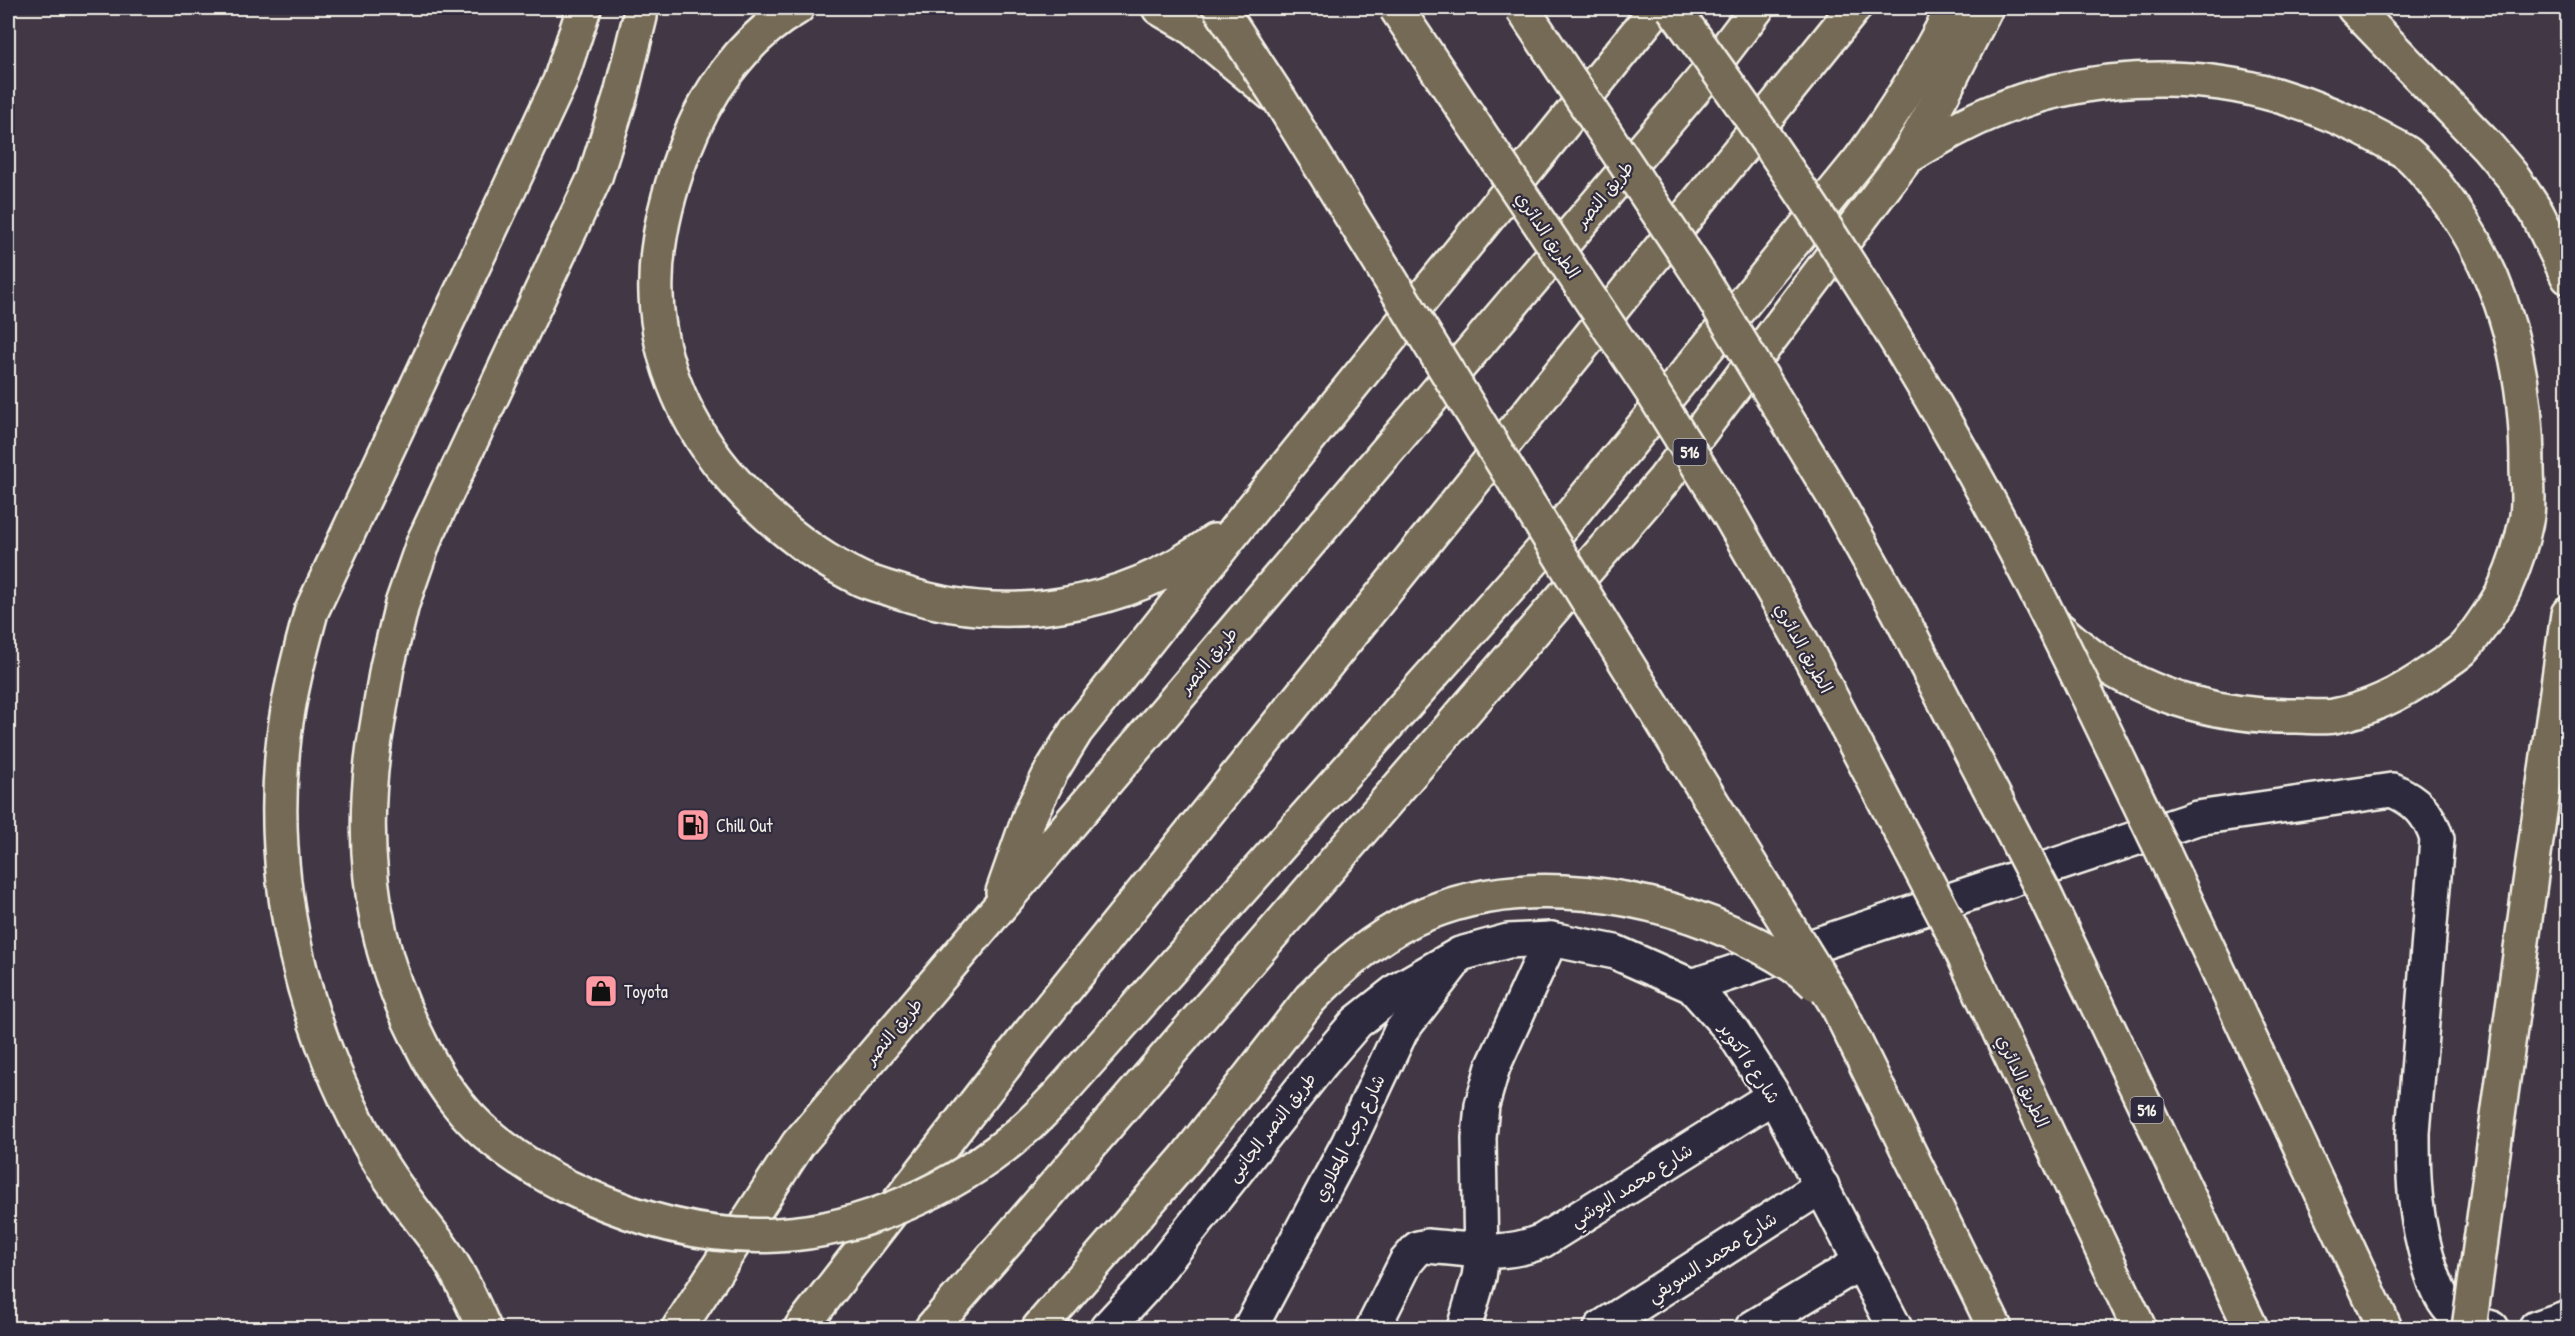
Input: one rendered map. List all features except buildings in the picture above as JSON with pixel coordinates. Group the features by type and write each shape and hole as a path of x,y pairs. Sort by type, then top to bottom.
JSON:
{"highway":[{"path":"484,1329 464,1286 440,1246 411,1209 377,1158 347,1104 323,1047 303,988 290,927 285,885 280,801 284,737 295,674 311,612 560,81 584,8"},
{"path":"640,8 640,17 621,94 595,177 424,541 402,604 387,667 368,787 369,874 375,916 388,967 407,1016 430,1063 459,1107 493,1138 531,1166 571,1189 651,1220 704,1231 778,1235 841,1224 902,1205 941,1187 983,1161 1021,1132 1056,1098 1542,551 1874,141 1924,66 1953,8"},
{"path":"797,8 748,46 716,85 692,130 672,183 658,240 656,297 665,353 684,407 713,457 751,500 803,544 861,579 926,601 993,610 1062,606 1128,590 1189,560 1244,519"},
{"path":"1160,8 1190,26 1280,100"},
{"path":"1220,8 1280,100 1838,1007 1995,1329"},
{"name":"الطريق الدائري","path":"1396,8 1653,393 1730,516 1802,642 1947,920 2139,1329"},
{"name":"516","path":"1522,8 1699,274 1816,466 1903,621 2043,891 2251,1329"},
{"path":"999,906 1030,815 1051,772 1076,731 1244,519 1657,8"},
{"path":"1673,8 1754,119 1861,282 1961,450 2052,623 2164,854 2385,1329"},
{"name":"طريق النصر","path":"679,1329 798,1144 1703,79 1757,8"},
{"path":"801,1329 1026,1038 1854,8"},
{"path":"932,1329 1664,480 1906,158 1943,93 1986,8"},
{"path":"2354,8 2487,146 2514,178 2537,213 2568,277"},
{"path":"1906,158 1951,131 1999,109 2049,93 2100,83 2152,80 2205,82 2258,90 2309,105 2359,126 2406,153 2439,189 2467,228 2490,272 2506,313 2518,357 2523,400 2527,445 2527,519 2504,590 2462,650 2402,693 2332,716 2259,717 2215,710 2173,697 2132,679 2094,657 2052,623"},
{"path":"2469,1329 2568,614"},
{"path":"1039,1329 1186,1158 1310,999 1341,967 1376,940 1415,919 1456,904 1500,895 1546,892 1637,902 1683,913 1716,925 1769,950 1807,976 1838,1007"}],"street":[{"path":"1692,986 2198,818 2391,790 2399,793 2428,815 2437,839 2413,1133 2413,1182 2419,1231 2435,1284 2449,1309 2474,1323 2492,1329"},
{"name":"شارع 6 اكتوبر","path":"1460,954 1508,940 1551,939 1615,952 1692,986 1733,1032 1774,1096 1895,1329"},
{"path":"1464,1329 1479,1276 1482,1250 1479,1138 1482,1105 1493,1067 1551,939"},
{"name":"طريق النصر الجانيى","path":"1107,1329 1144,1288 1321,1064 1358,1022 1399,989 1460,954"},
{"name":"شارع رجب المعلاوي","path":"1250,1329 1348,1144 1401,1031 1460,954"},
{"name":"شارع محمد اليوشي","path":"1373,1329 1406,1262 1418,1248 1427,1246 1503,1252 1523,1249 1542,1241 1774,1096"},
{"name":"شارع محمد السويفي","path":"1601,1329 1822,1186"},
{"path":"1752,1329 1861,1262"},
{"path":"2536,1329 2568,1317"}],"place":[{"name":"Chill Out","path":"693,825"},
{"name":"Toyota","path":"601,991"}]}
